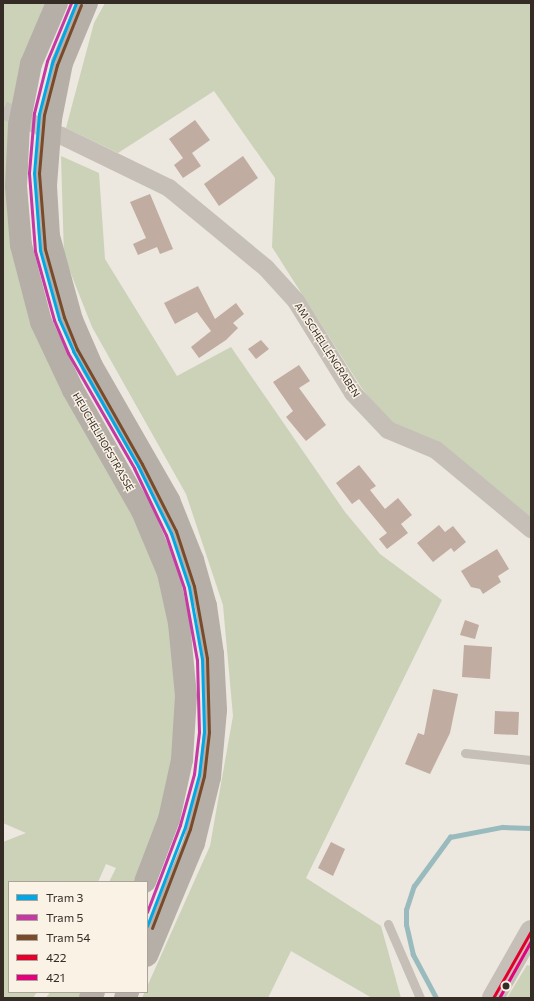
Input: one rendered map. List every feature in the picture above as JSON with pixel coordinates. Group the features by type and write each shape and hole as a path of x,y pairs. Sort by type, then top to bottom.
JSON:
{"main road":[{"name":"HEUCHELHOFSTRASSE","path":"57,3 31,64 19,125 16,186 21,245 41,322 73,390 142,511 168,573 179,623 186,696 182,760 169,819 145,881"},
{"path":"87,3 62,63 50,119 46,186 49,236 72,320 92,366 169,500 193,560 206,606 213,662 216,710 210,777 194,843 148,954"}],"street":[{"name":"AM SCHELLENGRABEN","path":"62,136 169,188 266,268 296,301 353,393 388,430 436,450 531,528"},
{"path":"493,998 531,931"}],"lane":[{"path":"465,753 531,760"},
{"path":"388,924 420,998"}],"green space":[{"path":"3,3 49,3 29,51 17,265 137,518 165,594 178,685 172,777 138,881 110,881 116,868 106,864 98,881 8,881 8,993 36,993 33,998 3,998 3,842 26,833 3,823"},
{"path":"105,3 531,3 531,518 392,426 361,387 272,247 275,178 214,91 118,153 66,128 94,23"},
{"path":"61,156 99,173 105,259 177,376 231,347 345,512 380,554 442,600 306,878 381,926 401,998 372,998 291,951 268,998 142,998 144,993 148,993 148,985 210,846 233,716 223,605 186,494 92,327 64,256"},
{"path":"527,965 531,966 531,998 507,998"},
{"path":"49,993 86,993 83,998 46,998"}],"building":[{"path":"195,120 210,140 192,153 201,166 183,178 174,165 183,158 169,139"},
{"path":"243,156 258,178 219,206 204,184"},
{"path":"150,194 173,249 160,254 157,247 138,255 133,244 146,238 130,202"},
{"path":"198,286 215,319 236,303 244,314 233,323 238,328 226,340 199,358 191,347 211,331 197,312 175,324 164,303"},
{"path":"261,340 269,349 256,359 248,349"},
{"path":"299,365 310,381 299,388 326,425 306,441 286,417 293,411 273,382"},
{"path":"359,465 376,486 370,490 385,509 398,498 412,515 401,524 408,533 387,549 379,539 387,533 359,499 352,504 336,483"},
{"path":"439,525 445,532 453,526 466,542 454,552 451,548 433,562 417,543"},
{"path":"497,549 509,569 498,576 501,582 483,594 480,589 471,587 461,571"},
{"path":"465,620 479,625 475,639 460,635"},
{"path":"464,645 492,647 490,679 462,677"},
{"path":"433,689 458,694 450,733 430,774 405,764 418,733 424,735"},
{"path":"495,711 519,712 518,735 494,734"},
{"path":"331,842 345,849 333,876 318,868"}],"waterway":[{"path":"436,998 413,955 406,925 406,910 414,886 450,837 502,827 531,828"}],"tunnel":[{"path":"3,110 61,136"}],"tram line":[{"name":"5","path":"71,3 47,61 34,113 29,173 35,251 54,320 68,353 134,468 166,535 184,588 197,660 199,732 194,774 180,825 148,909"},
{"name":"3","path":"76,3 52,63 39,114 34,173 40,250 59,319 73,351 138,466 171,533 189,587 202,659 204,732 199,775 185,827 148,923"},
{"name":"54","path":"81,5 57,65 44,115 39,173 45,249 64,317 77,349 142,464 176,531 194,586 207,658 209,732 204,776 190,829 152,928"}],"transit line":[{"name":"422","path":"493,998 531,931"},
{"name":"421","path":"499,998 531,941"}]}
